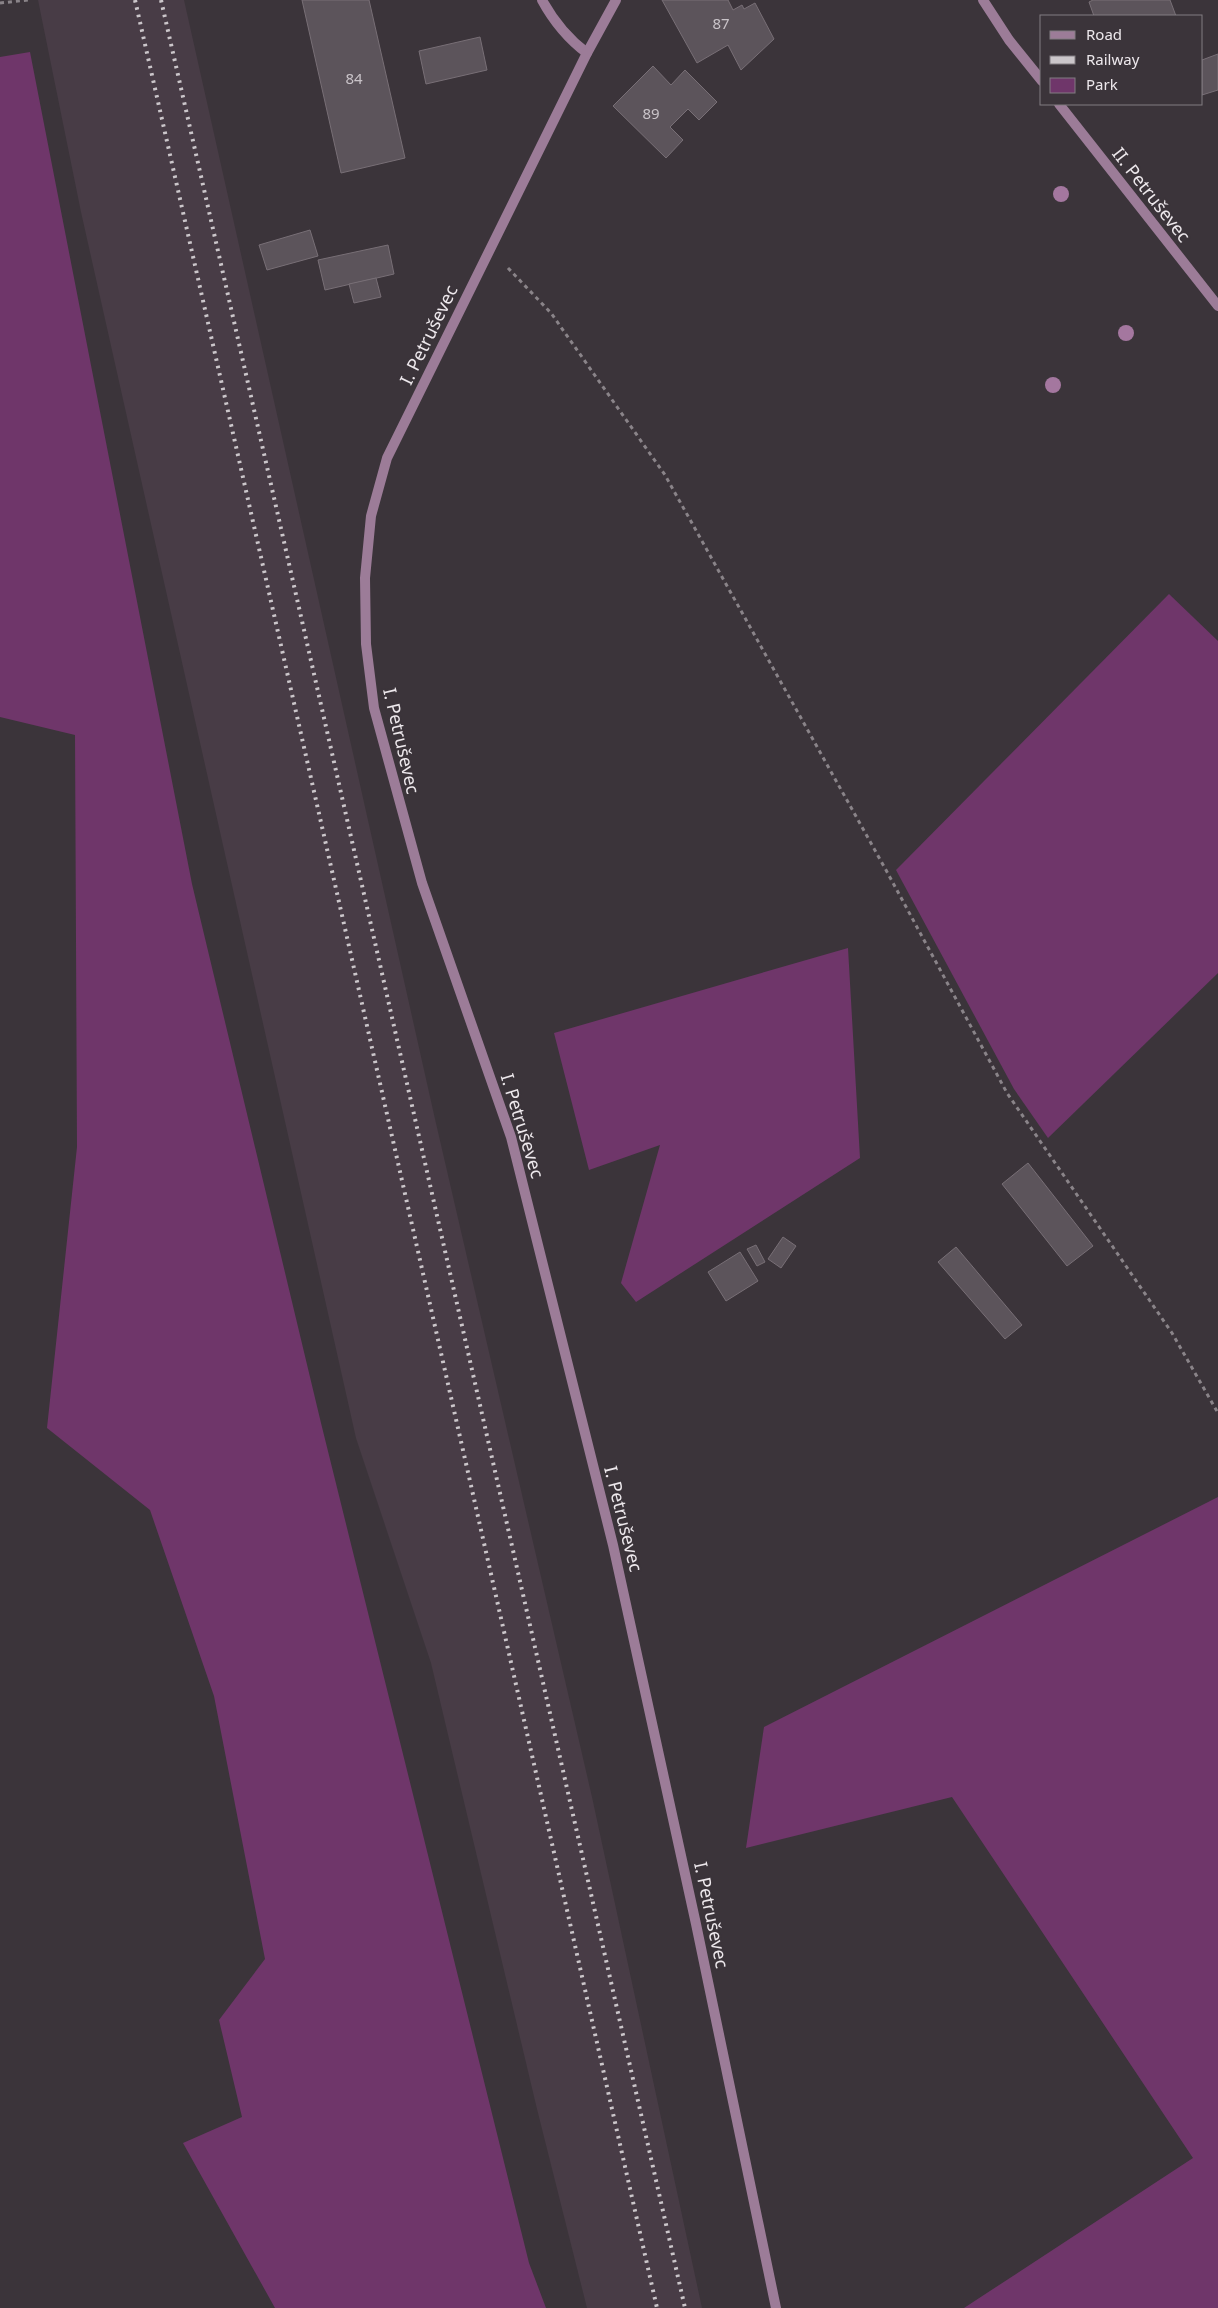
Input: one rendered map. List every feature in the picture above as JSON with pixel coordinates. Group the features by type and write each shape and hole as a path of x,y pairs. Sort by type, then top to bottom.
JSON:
{"street":[{"path":"542,0 552,19 569,39 588,53"},
{"name":"I. Petruševec","path":"616,0 387,458 372,516 365,578 366,644 374,708 422,883 513,1147 615,1555 696,1924 776,2308"},
{"path":"982,0 1009,40 1040,79"},
{"name":"II. Petruševec","path":"1060,105 1218,306"}],"path":[{"path":"0,3 28,0"},
{"path":"490,250 551,313 665,474 886,870 1007,1093 1172,1332 1218,1413"}],"shaded area":[{"path":"38,0 184,0 435,1119 592,1797 702,2308 587,2308 537,2109 431,1663 356,1438 81,212"}],"green space":[{"path":"30,52 192,884 321,1423 529,2263 546,2308 275,2308 183,2143 242,2117 219,2020 265,1959 214,1696 150,1510 47,1428 77,1147 75,735 0,717 0,57"},
{"path":"1169,594 1218,641 1218,973 1048,1138 1014,1089 896,870"},
{"path":"848,948 860,1158 636,1302 621,1283 660,1145 589,1170 554,1033"},
{"path":"1218,1497 1218,2308 964,2308 1193,2158 952,1797 746,1848 764,1727"}],"building":[{"path":"302,0 369,0 405,158 341,173"},
{"path":"662,0 728,0 733,10 742,5 744,9 755,3 774,39 741,70 728,45 697,63"},
{"path":"1093,0 1170,0 1176,15 1094,15 1089,2"},
{"path":"480,37 487,70 426,84 419,51"},
{"path":"1218,54 1218,90 1203,95 1203,60"},
{"path":"653,66 671,85 685,70 717,102 699,120 688,109 670,127 683,140 666,158 613,106"},
{"path":"310,230 318,256 267,270 259,245"},
{"path":"388,245 394,274 325,290 318,260"},
{"path":"376,278 381,297 354,303 349,284"},
{"path":"1028,1163 1093,1246 1067,1266 1002,1184"},
{"path":"783,1237 796,1246 781,1268 768,1259"},
{"path":"756,1245 765,1262 757,1266 747,1249"},
{"path":"956,1247 1022,1325 1005,1339 938,1262"},
{"path":"740,1252 758,1281 726,1301 708,1272"}],"railway":[{"path":"135,0 657,2308"},
{"path":"161,0 685,2308"}]}
